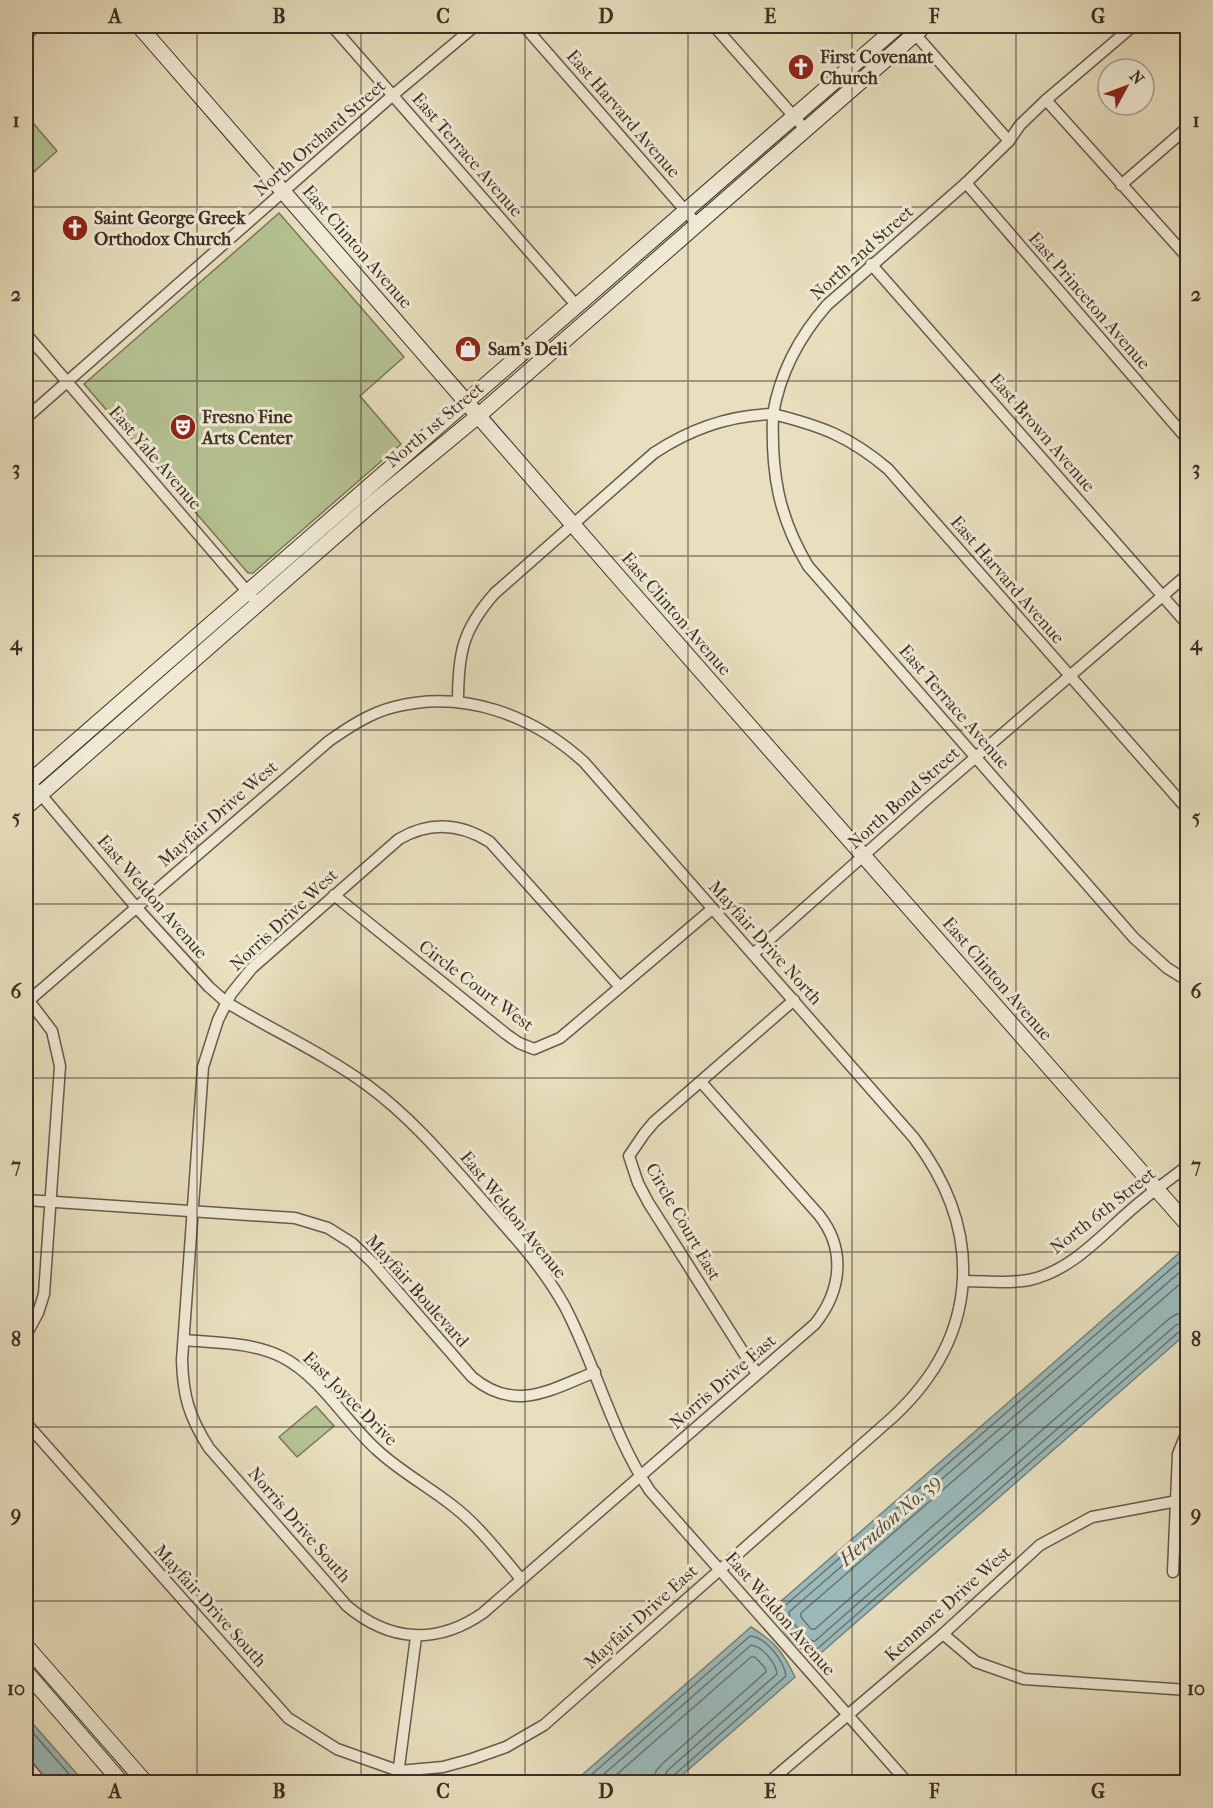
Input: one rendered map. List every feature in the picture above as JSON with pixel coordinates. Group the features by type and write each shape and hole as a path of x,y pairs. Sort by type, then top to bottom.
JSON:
{"main road":[{"name":"East Clinton Avenue","path":"139,26 573,525 1188,1225"},
{"name":"North 1st Street","path":"27,781 898,26"},
{"name":"North 1st Street","path":"26,807 374,502 478,416 805,129 916,28"},
{"path":"577,306 605,304"},
{"path":"26,1646 146,1782"},
{"path":"26,1672 121,1782"}],"street":[{"path":"26,35 36,26"},
{"name":"East Terrace Avenue","path":"332,26 577,306"},
{"name":"North Orchard Street","path":"26,418 393,95 475,26"},
{"name":"East Harvard Avenue","path":"524,26 697,224"},
{"path":"714,26 805,129"},
{"name":"North 2nd Street","path":"772,414 777,391 785,371 811,324 835,296 966,183 1009,141 1020,125 1046,100 1133,26"},
{"path":"916,28 1009,141"},
{"path":"1046,100 1188,258"},
{"path":"1121,185 1188,127"},
{"name":"East Princeton Avenue","path":"966,183 1188,440"},
{"name":"East Brown Avenue","path":"872,264 1188,625"},
{"name":"East Yale Avenue","path":"26,334 258,604"},
{"path":"458,702 461,648 475,619 495,593 654,453 672,442 720,422 753,415 772,414"},
{"name":"East Terrace Avenue","path":"772,414 774,474 783,516 798,550 821,583 1134,938 1167,968 1188,981"},
{"name":"East Harvard Avenue","path":"772,414 816,425 836,433 867,451 888,469 1188,810"},
{"name":"North Bond Street","path":"753,954 1188,574"},
{"name":"Mayfair Drive West","path":"27,1000 329,741 357,722 393,707 427,702 458,702"},
{"name":"Mayfair Drive North","path":"458,702 482,706 520,718 569,748 584,762 794,1000 914,1138 935,1167 948,1192 954,1212 963,1257 964,1281"},
{"name":"East Weldon Avenue","path":"27,781 135,906 209,987 226,1002 351,1074 391,1103 428,1138 519,1242 550,1282 573,1323 640,1476 650,1491 907,1782"},
{"name":"Norris Drive West","path":"186,1402 183,1380 184,1340 203,1067 210,1041 226,1002 256,963 390,846 408,834 435,826 448,826 471,831 499,850 620,987"},
{"name":"Circle Court West","path":"334,895 506,1034 534,1049 560,1038 712,909"},
{"path":"26,1335 44,1294 60,1066 52,1031 27,1000"},
{"name":"Circle Court East","path":"757,1374 648,1202 638,1183 629,1156 654,1122 794,1000"},
{"name":"Norris Drive East","path":"416,1636 451,1631 468,1623 815,1324 825,1312 838,1275 839,1260 831,1232 819,1215 701,1082"},
{"name":"North 6th Street","path":"964,1281 1014,1282 1046,1274 1083,1252 1188,1165"},
{"name":"Mayfair Boulevard","path":"26,1200 295,1218 328,1228 341,1235 372,1262 472,1377 496,1392 520,1397 536,1395 595,1372"},
{"name":"Mayfair Drive East","path":"399,1771 442,1767 471,1759 506,1747 544,1725 920,1391 943,1352 951,1333 964,1281"},
{"name":"East Joyce Drive","path":"184,1340 245,1345 282,1357 297,1366 311,1378 377,1450 471,1521 521,1579"},
{"name":"Norris Drive South","path":"186,1402 198,1431 209,1448 347,1606 359,1617 381,1628 416,1636"},
{"name":"Mayfair Drive South","path":"26,1423 288,1718 337,1749 399,1771"},
{"path":"1173,1572 1182,1503 1178,1454 1188,1429"},
{"name":"Kenmore Drive West","path":"768,1782 943,1634 1040,1545 1092,1517 1182,1503"},
{"path":"943,1634 976,1662 1024,1679 1188,1690"},
{"path":"397,1782 416,1636"},
{"path":"26,1764 41,1782"}],"green space":[{"path":"26,115 57,151 26,179"},
{"path":"279,213 404,357 360,396 401,444 253,573 248,573 84,384"},
{"path":"316,1406 334,1426 297,1457 279,1437"}],"water":[{"name":"Herndon No. 39","path":"1185,1248 1188,1251 1187,1333 814,1659 795,1643 779,1625 771,1610"},
{"path":"751,1627 777,1648 795,1677 674,1782 574,1782"},
{"path":"26,1716 84,1782 47,1782 26,1758"}],"place":[{"name":"First Covenant Church","path":"801,67"},
{"name":"Saint George Greek Orthodox Church","path":"75,228"},
{"name":"Sam's Deli","path":"468,349"},
{"name":"Fresno Fine Arts Center","path":"183,427"}]}
